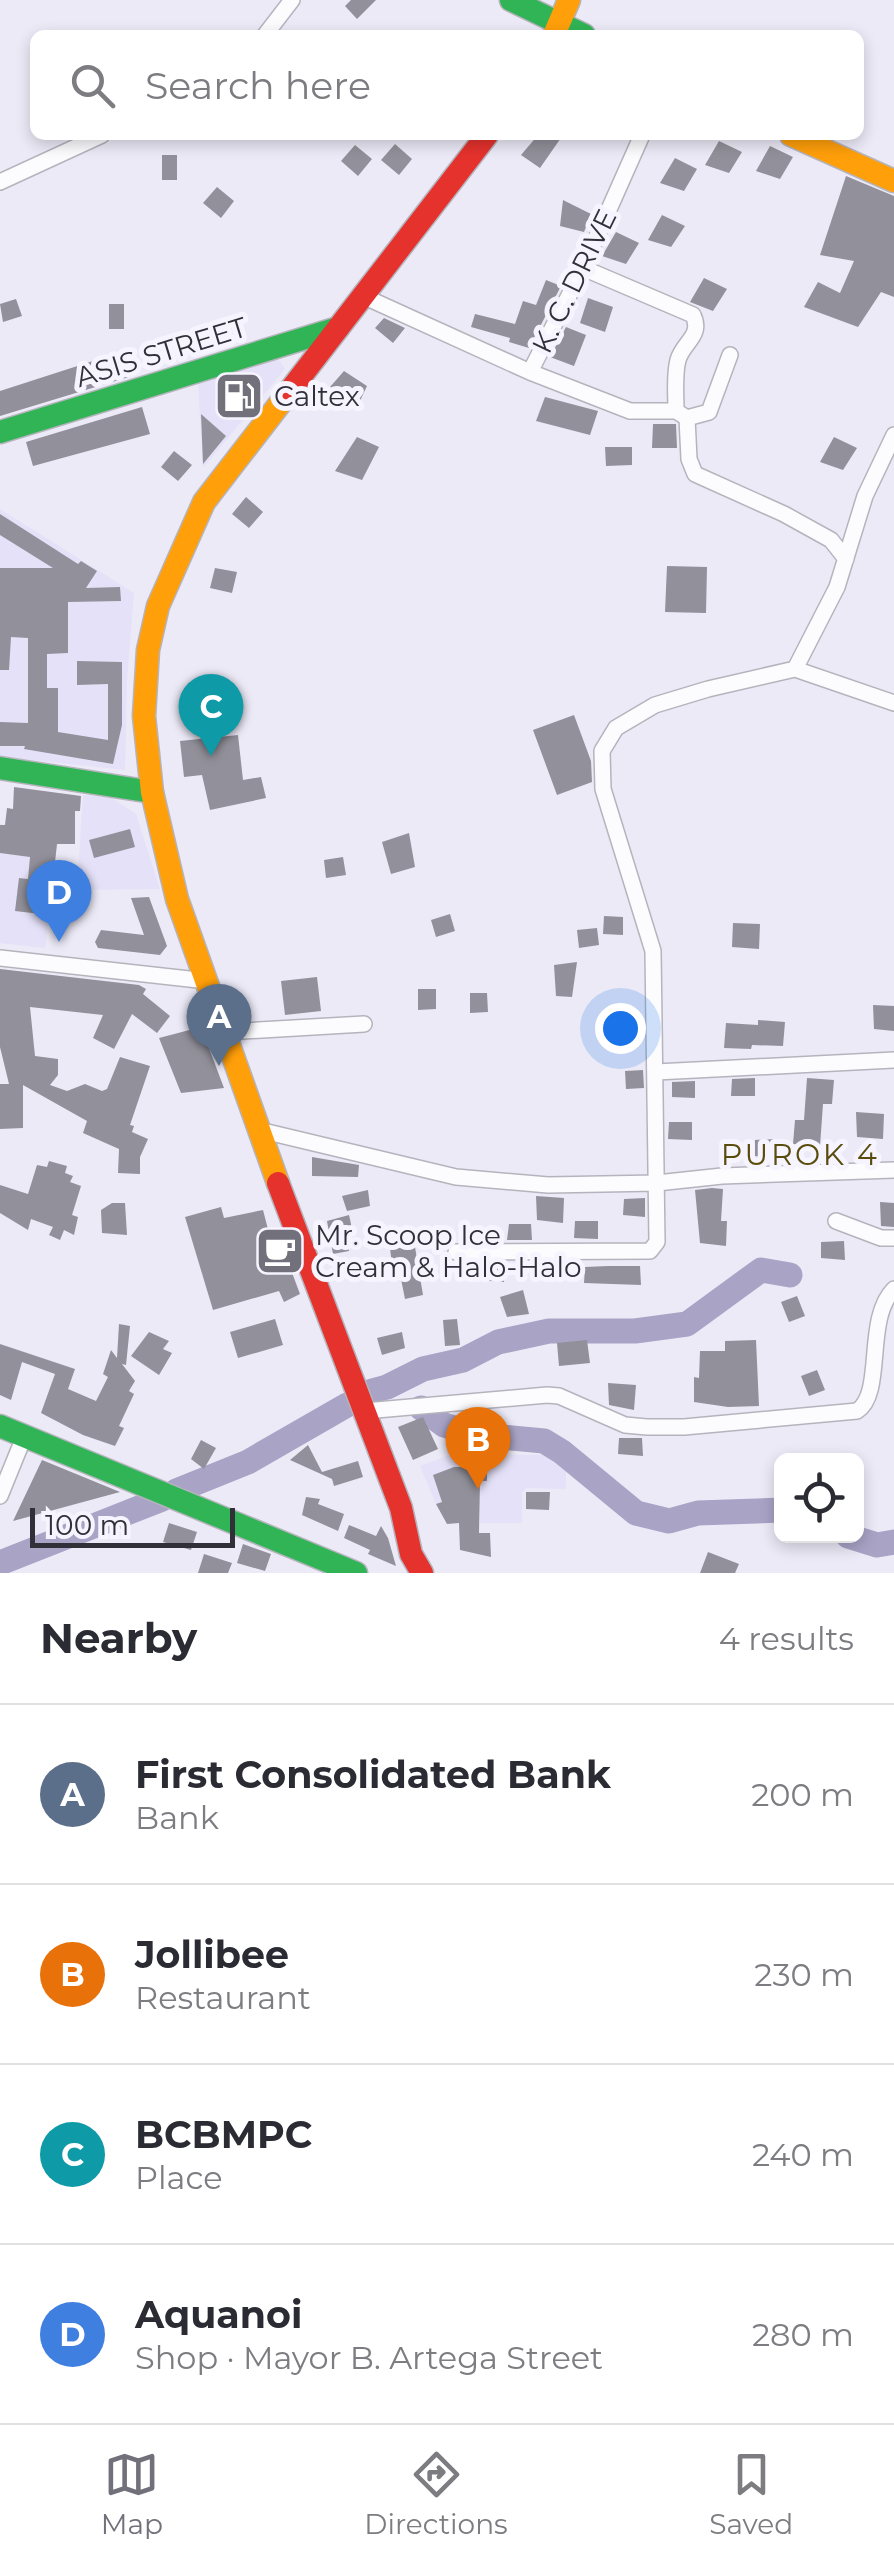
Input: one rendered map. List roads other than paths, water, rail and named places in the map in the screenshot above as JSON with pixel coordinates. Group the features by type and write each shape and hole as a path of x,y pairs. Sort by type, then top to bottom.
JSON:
{"main road":[{"path":"512,0 558,29"},
{"path":"558,29 569,0"},
{"path":"558,29 591,0"},
{"path":"413,1567 402,1508 178,900 152,792 144,716 148,650 158,606 204,502 483,140"},
{"path":"802,140 894,180"},
{"name":"ASIS STREET","path":"0,432 338,328"},
{"path":"0,768 152,792"},
{"path":"0,1426 356,1573"},
{"path":"402,1508 443,1573"}],"street":[{"path":"269,30 292,0"},
{"path":"0,182 91,140"},
{"name":"K. C. DRIVE","path":"365,297 530,372 583,268 640,140"},
{"path":"583,268 693,316 695,332 676,365 688,459 695,474 800,522 831,540 846,559"},
{"path":"530,372 630,411 709,412 730,354"},
{"path":"794,669 837,586 864,496 894,436"},
{"path":"456,1252 650,1251 658,1235 652,951 603,789 600,763 604,742 616,728 654,705 794,669 894,703"},
{"path":"0,958 207,981"},
{"path":"226,1032 364,1024"},
{"path":"656,1072 894,1060"},
{"path":"260,1130 456,1178 548,1185 894,1170"},
{"path":"836,1221 881,1238 894,1238"},
{"path":"365,1412 547,1395 559,1396 625,1425 647,1427 857,1412 871,1396 871,1370 882,1309 885,1298 894,1289"},
{"path":"0,1496 24,1437"}],"waterway":[{"path":"372,1391 423,1369 463,1360 498,1342 549,1331 635,1331 687,1324 761,1270 790,1275"},
{"path":"176,1491 248,1462 347,1405"},
{"path":"421,1408 444,1425 479,1435 544,1441 636,1513 669,1521 698,1513 774,1510"},
{"path":"0,1563 162,1499"},
{"path":"864,1541 877,1545 894,1542"}],"place":[{"name":"Caltex","path":"239,396"},
{"name":"BCBMPC","path":"211,756"},
{"name":"Aquanoi","path":"59,942"},
{"name":"First Consolidated Bank","path":"219,1066"},
{"name":"Mr. Scoop Ice Cream & Halo-Halo","path":"280,1251"},
{"name":"Jollibee","path":"478,1489"}],"district":[{"name":"PUROK 4","path":"800,1154"}]}
